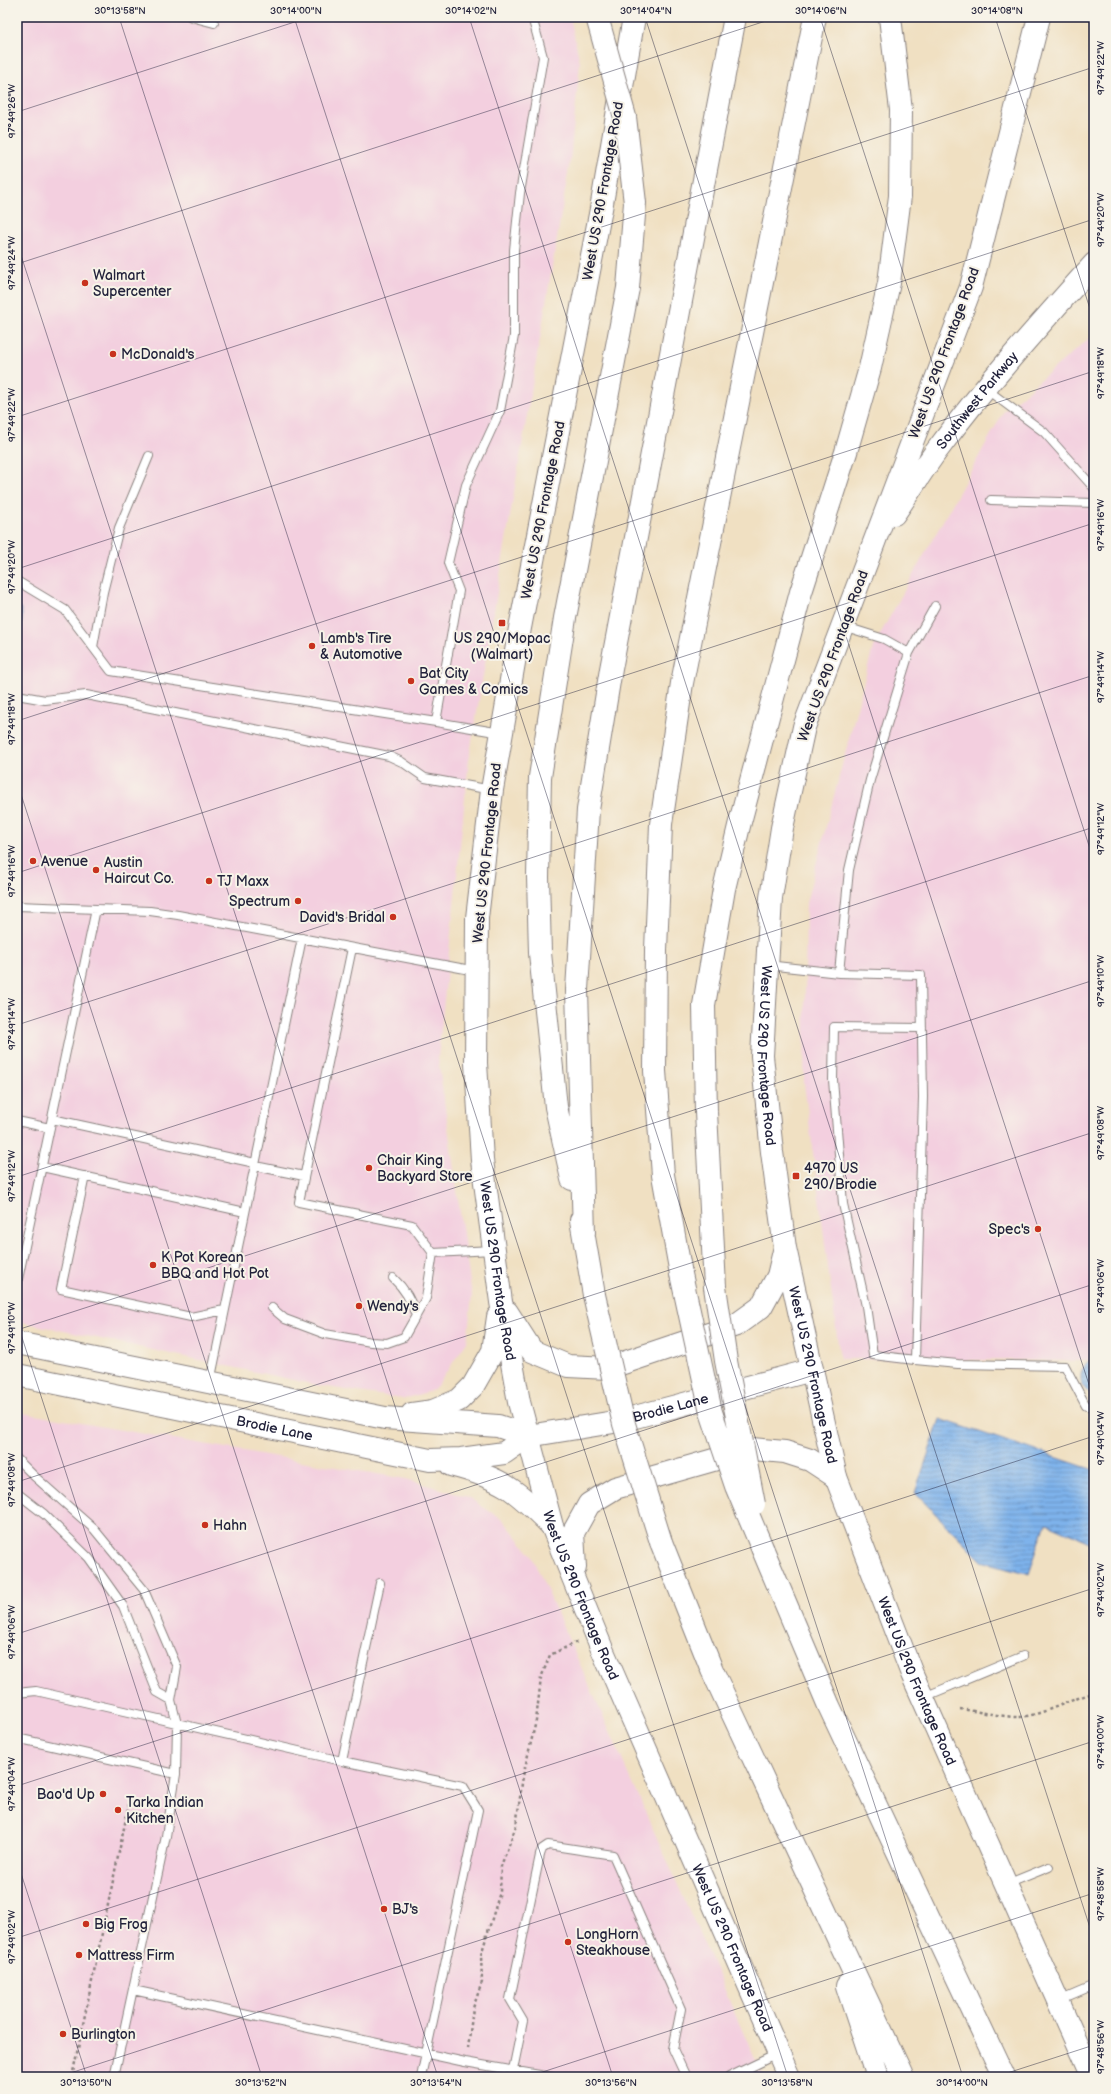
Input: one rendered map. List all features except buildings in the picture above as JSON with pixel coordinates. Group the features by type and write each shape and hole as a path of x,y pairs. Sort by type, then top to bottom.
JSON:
{"main road":[{"path":"597,17 625,117 635,203 628,288 564,618 540,777 538,877 540,953 556,1107 584,1233 594,1295 624,1424 661,1542 712,1670 903,2077"},
{"name":"West US 290 Frontage Road","path":"634,17 600,209 492,790 477,918 476,1063 482,1160 500,1302 528,1436 552,1526 575,1585 789,2077"},
{"path":"584,1233 577,990 581,898 588,810 611,670 735,17"},
{"path":"815,17 682,683 661,824 656,950 655,1071 663,1175 681,1274 712,1412 736,1486 829,1706 1004,2077"},
{"path":"763,1550 726,1361 715,1287 706,1112 704,1005 724,889 739,826 801,592 846,452 870,368 889,283 900,196 901,110 890,17"},
{"name":"West US 290 Frontage Road","path":"1039,17 971,287 804,727 782,828 771,898 762,1056 772,1152 785,1248 836,1478 881,1597 923,1697 1092,2077"},
{"name":"Southwest Parkway","path":"872,547 937,450 1024,341 1094,264"},
{"path":"500,1302 532,1351 568,1366 608,1368 736,1325 762,1307 778,1276 785,1248"},
{"path":"385,1418 433,1411 462,1397 473,1386 493,1351 500,1302"},
{"name":"Brodie Lane","path":"17,1343 385,1418 498,1426 528,1436"},
{"name":"Brodie Lane","path":"18,1378 430,1460 461,1459 504,1453 528,1436 620,1421 812,1370"},
{"path":"575,1585 573,1533 589,1504 615,1488 752,1449 785,1452 810,1460 836,1478"},
{"path":"430,1460 477,1472 506,1484 525,1499 552,1526"},
{"path":"823,1908 877,2077"}],"lane":[{"path":"191,17 214,23"},
{"path":"436,722 459,591 448,563 466,485 500,411 514,336 514,250 520,193 543,56 532,17"},
{"path":"986,389 1044,432 1094,488"},
{"path":"93,647 103,592 119,528 149,456"},
{"path":"991,500 1094,503"},
{"path":"17,582 65,610 111,670 502,733"},
{"path":"839,973 853,855 870,780 909,653 934,606"},
{"path":"842,626 884,639 909,653"},
{"path":"17,695 45,700 86,694 389,756 402,762 425,778 492,790"},
{"path":"17,906 150,911 476,971"},
{"path":"17,1284 96,909"},
{"path":"210,1382 302,938"},
{"path":"272,1308 285,1319 325,1334 371,1342 387,1343 404,1337 426,1298 432,1253 412,1225 298,1202 352,948"},
{"path":"766,965 839,973 921,975 922,1097 915,1360"},
{"path":"922,1028 834,1027 833,1080 843,1204 866,1306 873,1355 958,1364 1065,1366 1086,1406 1094,1406"},
{"path":"17,1121 51,1124 255,1164 304,1176"},
{"path":"42,1167 245,1212"},
{"path":"85,1176 61,1289 191,1317 224,1310"},
{"path":"432,1253 494,1250"},
{"path":"393,1278 403,1287 412,1304 416,1316"},
{"path":"17,1458 34,1476 94,1530 144,1590 177,1667 171,1700 178,1724 176,1774 166,1836 114,2077"},
{"path":"17,1493 44,1514 89,1558 123,1606 157,1692 171,1700"},
{"path":"342,1761 380,1583"},
{"path":"923,1697 1023,1656"},
{"path":"17,1694 36,1691 342,1761 463,1786 478,1810 421,2077"},
{"path":"17,1736 176,1774"},
{"path":"513,2070 524,2021 510,1999 540,1855 542,1849 548,1845 613,1855 681,2009 673,2049 686,2077"},
{"path":"1007,1884 1049,1867"},
{"path":"1058,2001 1094,1986"},
{"path":"133,1990 426,2053 551,2077"},
{"path":"729,2077 779,2053"}],"path":[{"path":"468,2049 473,2008 482,1982 481,1954 500,1892 501,1866 516,1826 523,1776 536,1721 541,1678 550,1655 579,1641"},
{"path":"960,1709 1020,1717 1046,1710 1074,1698 1094,1693"},
{"path":"72,2077 129,1804"}],"shaded area":[{"path":"17,17 570,17 580,63 570,161 469,759 438,1058 472,1296 467,1342 434,1390 404,1399 321,1386 17,1321"},
{"path":"1094,334 1094,1361 840,1359 804,1083 806,903 873,647 1004,411"},
{"path":"17,1412 406,1479 468,1497 504,1521 531,1554 763,2077 17,2077"}],"water":[{"path":"17,603 21,609 22,616 20,630 17,629"},
{"path":"1094,1359 1094,1396 1082,1386 1081,1373 1084,1367"},
{"path":"940,1419 1094,1470 1094,1544 1046,1523 1029,1574 982,1561 915,1493"}],"place":[{"name":"Walmart Supercenter","path":"85,283"},
{"name":"McDonald's","path":"113,354"},
{"name":"US 290/Mopac (Walmart)","path":"502,623"},
{"name":"Lamb's Tire & Automotive","path":"312,646"},
{"name":"Bat City Games & Comics","path":"411,681"},
{"name":"Avenue","path":"33,861"},
{"name":"Austin Haircut Co.","path":"96,870"},
{"name":"TJ Maxx","path":"209,881"},
{"name":"Spectrum","path":"298,901"},
{"name":"David's Bridal","path":"393,917"},
{"name":"Chair King Backyard Store","path":"369,1168"},
{"name":"4970 US 290/Brodie","path":"796,1176"},
{"name":"Spec's","path":"1038,1229"},
{"name":"K Pot Korean BBQ and Hot Pot","path":"153,1265"},
{"name":"Wendy's","path":"359,1306"},
{"name":"Hahn","path":"205,1525"},
{"name":"Bao'd Up","path":"103,1794"},
{"name":"Tarka Indian Kitchen","path":"118,1810"},
{"name":"BJ's","path":"384,1909"},
{"name":"Big Frog","path":"86,1924"},
{"name":"LongHorn Steakhouse","path":"568,1942"},
{"name":"Mattress Firm","path":"79,1955"},
{"name":"Burlington","path":"63,2034"}]}
